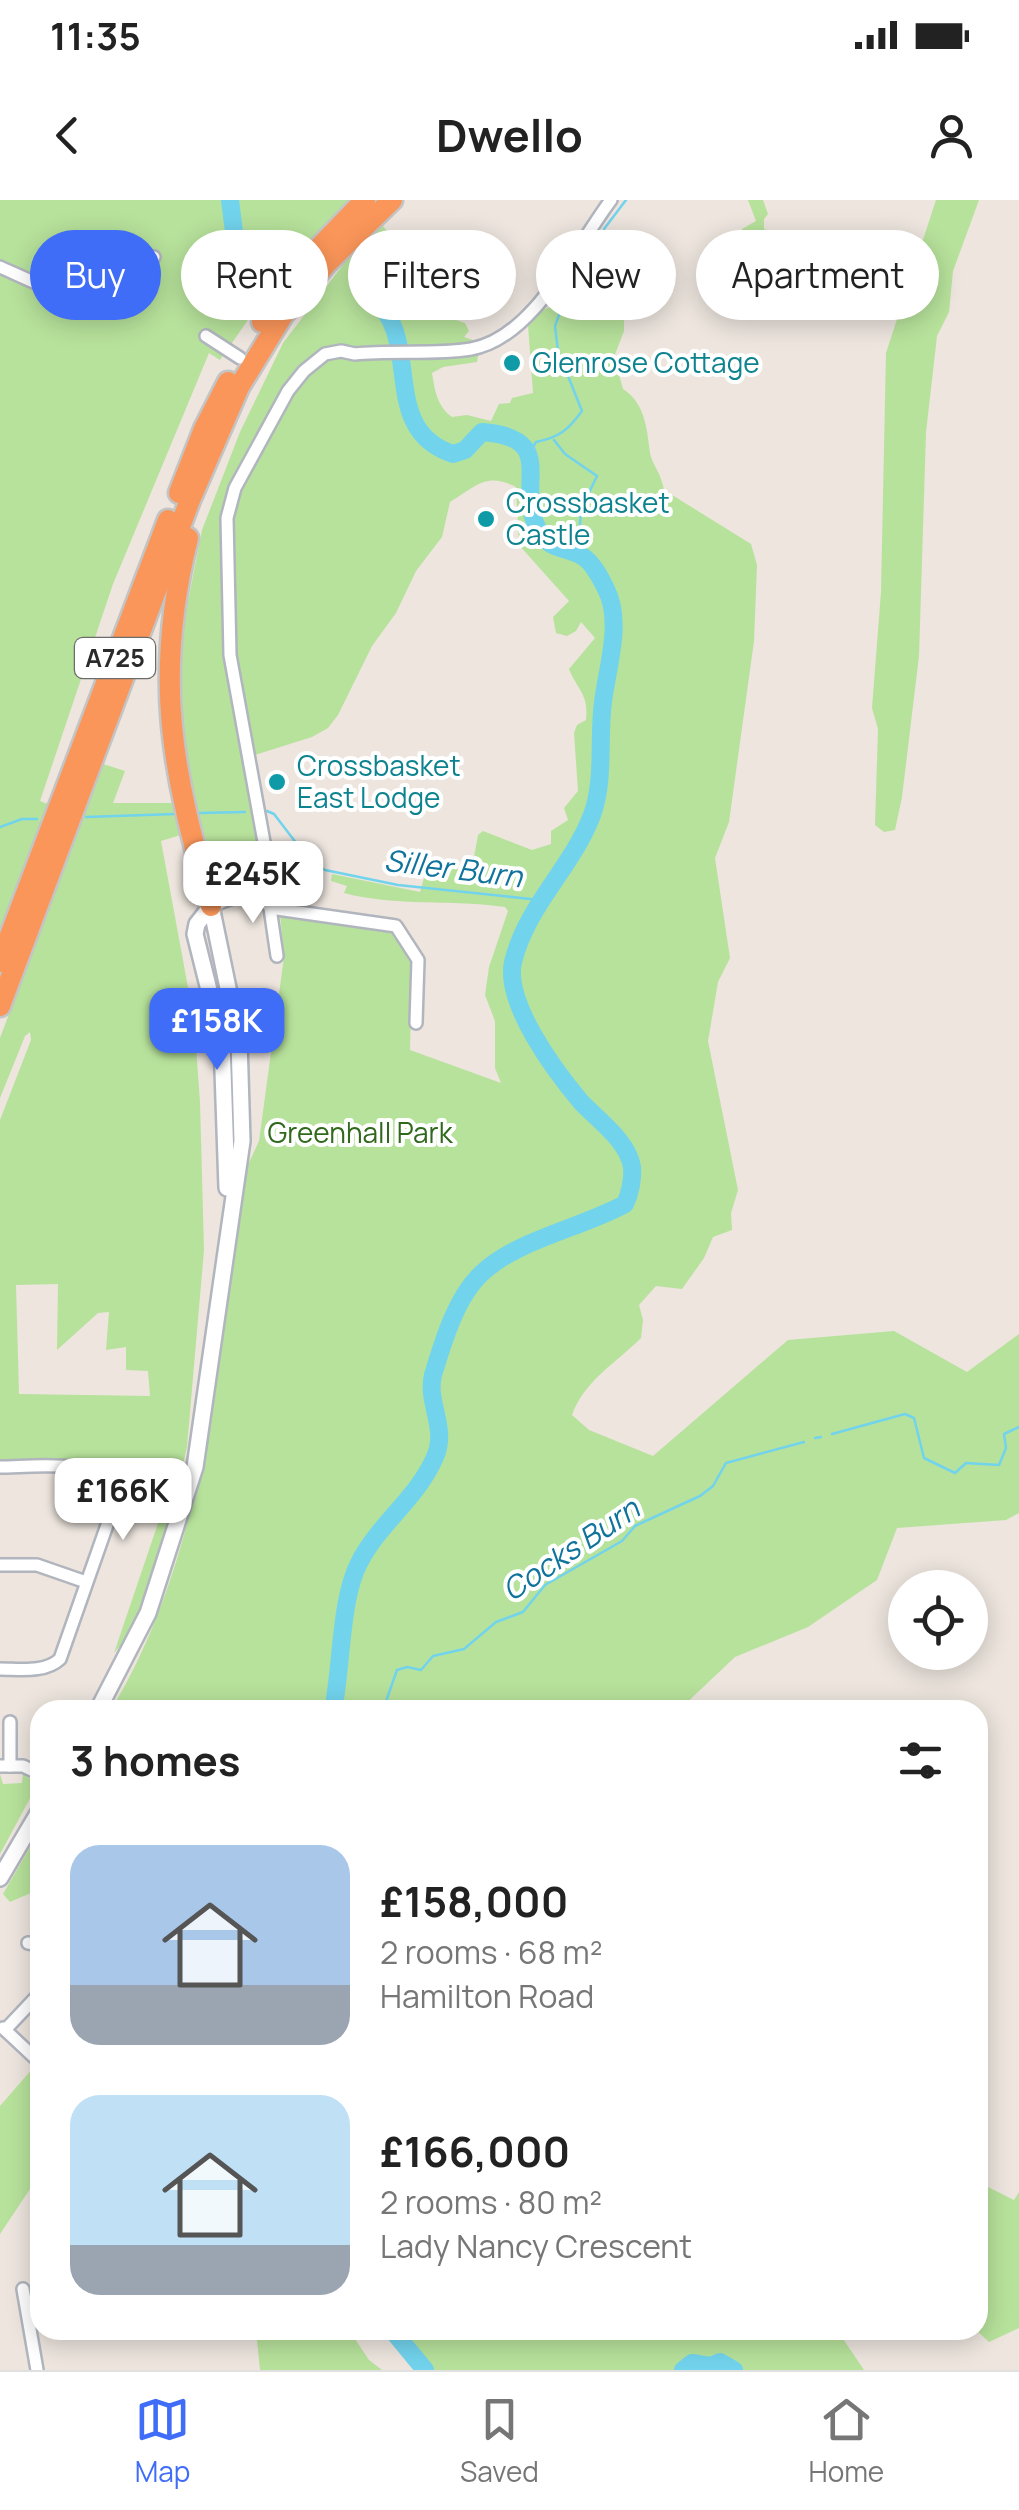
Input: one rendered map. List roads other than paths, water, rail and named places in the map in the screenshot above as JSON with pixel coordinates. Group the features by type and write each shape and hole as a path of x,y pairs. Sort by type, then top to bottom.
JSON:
{"highway":[{"name":"A725","path":"0,962 204,429 240,358 306,261 365,200"},
{"name":"A725","path":"0,1006 239,387 283,315 326,264 392,200"},
{"path":"208,459 172,604 168,653 174,750 184,814 211,906"}],"main road":[{"path":"103,1700 148,1614 195,1467 242,1141 239,1041 211,906"},
{"path":"0,1878 30,1827"}],"street":[{"path":"211,906 259,888 268,864 230,655 227,518 235,488 288,391 325,354 474,348 498,338 517,325 548,292 611,200"},
{"path":"0,266 30,279"},
{"path":"206,336 240,358"},
{"path":"259,888 270,908 277,956"},
{"path":"270,908 396,926 418,960 416,1023"},
{"path":"0,1468 73,1466 118,1484 118,1496 60,1659 52,1666 0,1670"},
{"path":"0,1565 37,1565 86,1582"},
{"path":"10,1722 5,1766 30,1769"},
{"path":"27,2056 2,2027 30,2002"},
{"path":"23,2289 30,2330"},
{"path":"32,2340 37,2370"}],"waterway":[{"path":"230,200 234,230"},
{"path":"604,229 626,200"},
{"path":"335,1700 353,1576 368,1547 409,1497 435,1457 439,1436 433,1375 458,1307 473,1283 496,1262 625,1204 632,1172 625,1148 581,1102 534,1036 512,979 513,962 528,922 573,852 596,801 603,702 614,630 611,602 588,561 549,543 540,533 530,498 528,454 521,444 506,436 482,432 465,450 453,454 430,442 416,425 390,320"},
{"path":"530,452 536,442 563,432 582,411 558,351 557,320"},
{"path":"554,440 565,454 597,476 581,509 578,555"},
{"name":"Siller Burn","path":"267,811 274,814 310,861 325,870 398,885 540,900"},
{"name":"Siller Burn","path":"198,813 245,812"},
{"name":"Siller Burn","path":"86,817 176,814"},
{"name":"Siller Burn","path":"0,827 22,819 37,819"},
{"name":"Cocks Burn","path":"832,1434 905,1414 914,1418 924,1458 955,1473 966,1463 999,1465 1006,1448 1004,1434 1019,1427"},
{"name":"Cocks Burn","path":"815,1438 821,1437"},
{"name":"Cocks Burn","path":"386,1700 397,1670 421,1670 433,1656 464,1649 496,1622 523,1612 545,1585 622,1541 635,1526 700,1496 713,1486 726,1463 804,1442"},
{"path":"400,2340 425,2370"},
{"path":"683,2370 692,2363 710,2366 720,2362 734,2370"}],"place":[{"name":"Glenrose Cottage","path":"512,363"},
{"name":"Crossbasket Castle","path":"486,519"},
{"name":"Crossbasket East Lodge","path":"277,782"}],"park label":[{"name":"Greenhall Park","path":"360,1133"}]}
